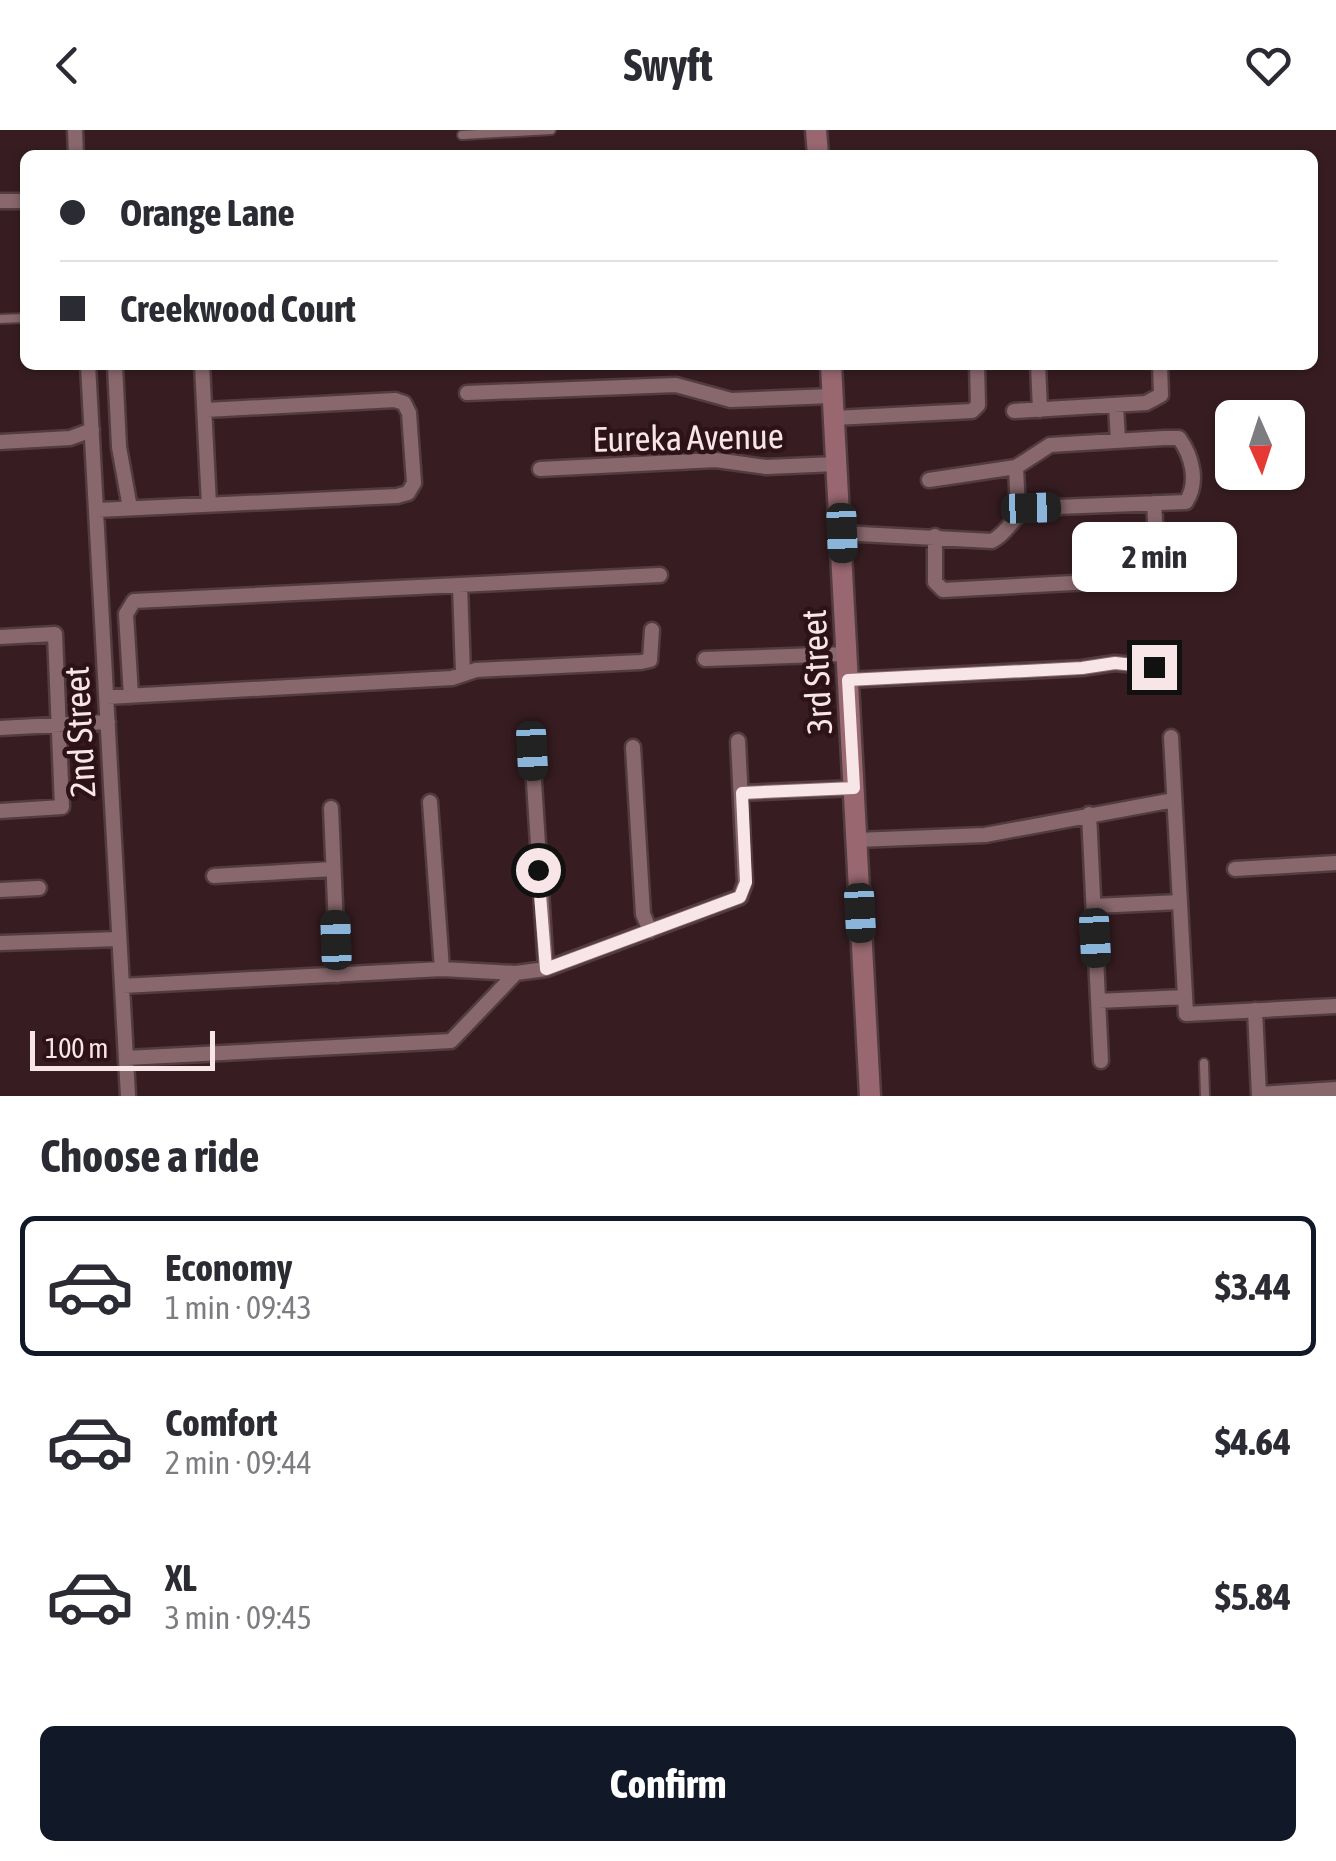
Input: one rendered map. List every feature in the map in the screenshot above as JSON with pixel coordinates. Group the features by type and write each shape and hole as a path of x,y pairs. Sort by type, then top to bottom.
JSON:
{"street":[{"name":"2nd Street","path":"88,370 128,1096"},
{"path":"114,370 119,447 130,508"},
{"path":"202,370 209,505"},
{"name":"3rd Street","path":"831,370 870,1096"},
{"path":"834,418 972,411 978,405 977,370"},
{"path":"1038,370 1040,410"},
{"path":"1014,411 1156,400 1161,395 1160,370"},
{"path":"468,393 676,385 731,400 833,396"},
{"path":"97,510 397,496 408,493 414,483 409,413 404,404 395,400 206,410"},
{"path":"1116,405 1118,441"},
{"path":"0,442 70,438 92,430"},
{"path":"929,480 1016,466 1050,445 1179,438 1187,448 1192,492 1186,502 1031,508 1018,512"},
{"name":"Eureka Avenue","path":"540,469 716,460 766,467 837,464"},
{"path":"842,533 992,541 1002,536 1018,512 1016,466"},
{"path":"934,536 936,582 943,590 1149,579 1158,571 1154,503"},
{"path":"131,696 126,614 134,600 660,575"},
{"path":"460,584 463,673"},
{"path":"107,698 452,678 463,673 641,662 650,660 652,630"},
{"path":"0,637 55,634 62,808 0,811"},
{"path":"705,659 847,654"},
{"path":"848,680 1115,663 1154,667"},
{"path":"0,728 108,722"},
{"path":"1171,737 1186,1014 1336,1006"},
{"path":"122,986 442,969 516,973 546,969 740,897 746,882 738,741"},
{"path":"634,746 644,914 650,931"},
{"path":"532,751 546,969"},
{"path":"742,793 854,788"},
{"path":"856,840 985,835 1174,800"},
{"path":"430,802 442,969"},
{"path":"331,808 338,975"},
{"path":"1089,814 1102,1060"},
{"path":"1235,869 1336,864"},
{"path":"214,876 333,870"},
{"path":"0,890 38,888"},
{"path":"1094,906 1180,902"},
{"path":"0,943 119,939"},
{"path":"126,1058 451,1041 516,973"},
{"path":"1098,1001 1185,997"},
{"path":"1255,1010 1259,1095 1336,1089"}],"lane":[{"path":"462,134 551,130"},
{"path":"1204,1063 1204,1096"}],"route":[{"path":"538,870 546,969 740,897 746,882 742,793 854,788 848,680 1115,663 1154,667"}]}
